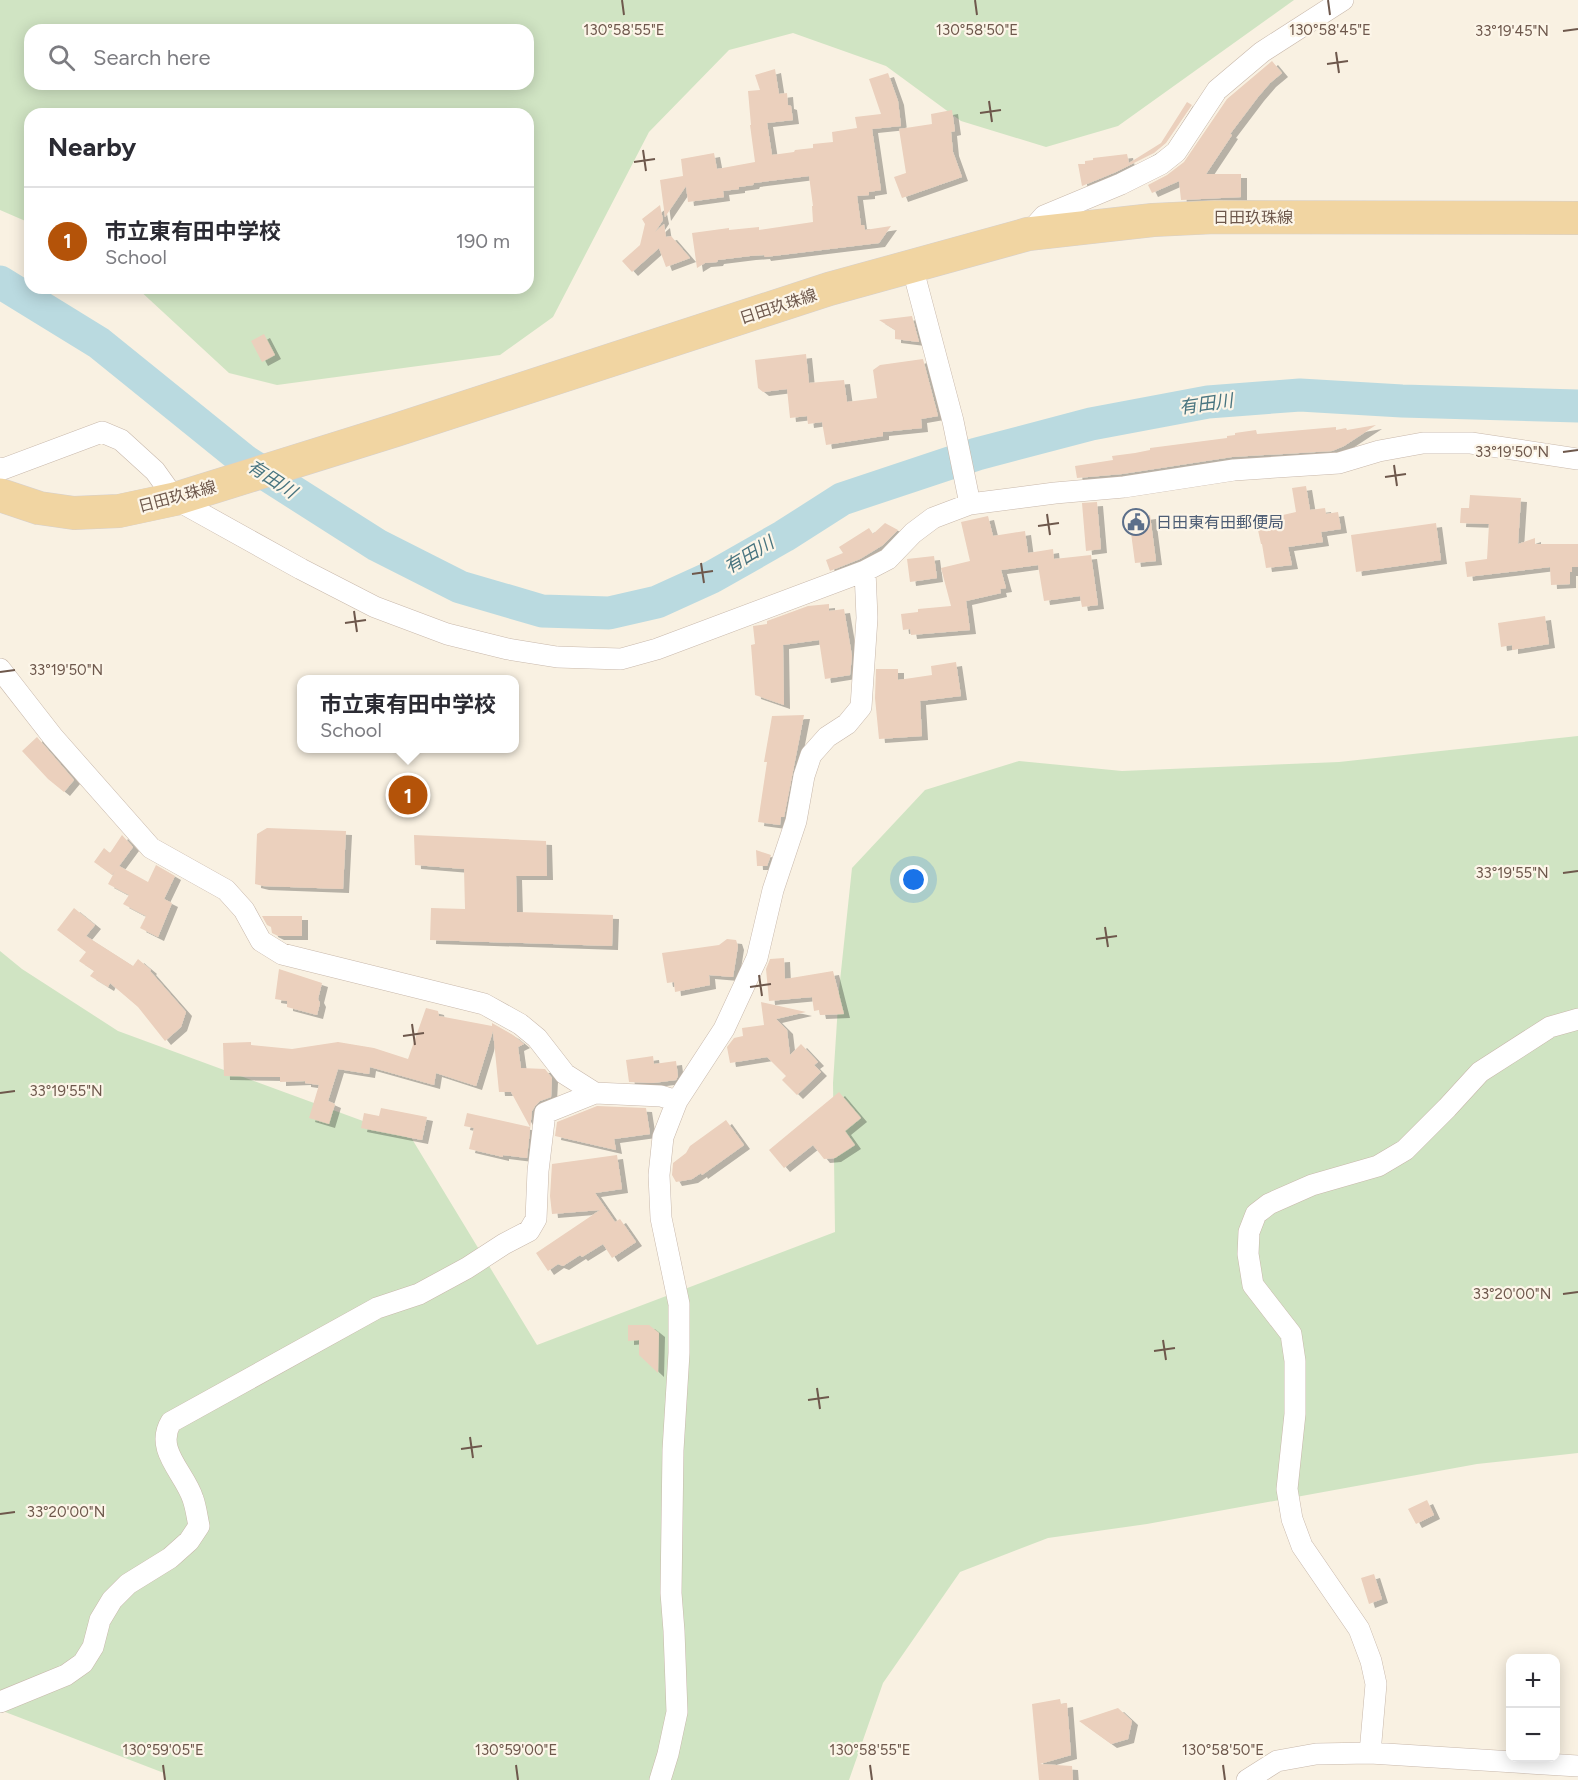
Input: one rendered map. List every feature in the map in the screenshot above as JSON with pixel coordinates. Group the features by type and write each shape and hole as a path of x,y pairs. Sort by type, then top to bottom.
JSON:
{"main road":[{"name":"日田玖珠線","path":"0,495 39,508 74,513 119,511 185,495 396,430 829,289 1028,234 1153,220 1215,217 1578,218"}],"street":[{"path":"1028,234 1044,216 1121,184 1161,164 1176,152 1217,90 1262,52 1343,0"},
{"path":"912,266 953,421 970,504"},
{"path":"0,468 3,469 102,432 121,440 185,495 301,569 375,607 447,634 508,649 557,657 621,659 657,649 865,571 888,559 933,518 970,504 1124,487 1234,470 1339,463 1379,451 1423,443 1471,443 1578,459"},
{"path":"660,1780 669,1754 677,1712 671,1593 673,1450 679,1353 679,1304 661,1218 659,1175 663,1137 677,1101 724,1029 757,958 773,890 796,821 804,776 811,754 827,737 847,724 861,706 866,628 865,571"},
{"path":"0,669 53,737 151,848 226,890 244,910 261,941 282,954 484,1005 520,1024 537,1038 565,1074 595,1093"},
{"path":"1370,1753 1376,1684 1371,1661 1359,1629 1302,1546 1292,1520 1287,1489 1295,1414 1295,1361 1291,1334 1253,1285 1248,1254 1249,1232 1256,1215 1269,1204 1312,1185 1378,1166 1405,1150 1480,1072 1550,1027 1578,1019"},
{"path":"0,1702 66,1674 83,1662 93,1647 100,1620 112,1600 128,1584 183,1547 199,1526 193,1498 168,1454 165,1432 171,1422 377,1308 419,1294 529,1231 536,1219 538,1172 545,1113 595,1093 661,1096 677,1101"},
{"path":"1247,1780 1277,1761 1316,1754 1370,1753 1578,1766"}],"green space":[{"path":"0,0 1294,0 1118,126 1046,147 961,121 886,66 793,33 729,50 649,132 553,317 500,355 277,385 229,373 143,294 534,294 534,108 24,108 24,220 0,210"},
{"path":"1578,736 1578,1453 1477,1464 1147,1524 1048,1538 960,1572 883,1683 849,1780 164,1780 164,1773 0,1710 0,951 22,969 118,1031 412,1139 537,1345 835,1232 833,1083 839,990 852,868 925,790 1019,761 1122,771 1339,762"}],"building":[{"path":"1272,61 1282,73 1258,97 1230,134 1232,135 1206,174 1241,174 1241,197 1181,200 1179,181 1152,193 1148,185 1167,175 1184,162 1227,99"},
{"path":"775,69 779,94 787,93 793,120 767,123 772,155 813,148 813,144 833,142 832,132 857,128 855,117 881,114 869,79 888,73 898,101 901,126 872,129 881,190 869,192 869,195 857,196 861,225 864,225 865,230 891,226 879,243 765,257 764,255 718,260 705,263 697,268 692,233 729,228 729,230 759,227 759,230 813,222 809,176 754,183 739,187 739,189 723,191 724,197 688,202 686,186 665,217 660,180 683,176 681,159 714,153 717,169 755,162 748,91 760,90 755,75"},
{"path":"1187,102 1192,105 1166,143 1154,153 1082,186 1078,164 1085,164 1085,161 1093,160 1093,158 1127,154 1129,163 1161,143"},
{"path":"952,110 955,131 951,132 953,152 962,177 902,198 894,177 906,173 899,129 932,124 931,114"},
{"path":"660,205 663,220 655,232 664,224 666,237 671,236 690,258 666,267 659,248 632,272 622,261 640,245 645,224 642,219"},
{"path":"912,316 919,342 895,339 895,330 879,320"},
{"path":"264,334 275,355 262,362 251,341"},
{"path":"806,354 809,383 844,380 847,402 877,398 873,370 880,365 923,359 938,416 921,419 922,428 883,432 883,436 826,445 822,422 808,424 807,416 790,418 787,389 763,392 758,388 755,360"},
{"path":"1376,425 1344,446 1332,451 1232,457 1122,474 1077,478 1075,466 1113,460 1112,456 1150,450 1150,448 1227,438 1235,433 1256,430 1257,434 1336,427 1336,430 1346,428 1347,430"},
{"path":"1306,486 1310,510 1325,508 1326,514 1338,512 1341,529 1321,532 1323,542 1288,547 1292,565 1266,568 1256,521 1296,512 1292,488"},
{"path":"1470,495 1521,498 1518,544 1535,538 1535,544 1578,544 1578,567 1572,567 1570,584 1551,585 1550,567 1467,577 1465,562 1487,559 1489,524 1460,523 1461,508 1469,508"},
{"path":"1097,502 1101,549 1086,551 1082,503"},
{"path":"1150,515 1156,561 1135,563 1129,518"},
{"path":"988,516 993,536 1025,531 1028,553 1053,549 1054,559 1091,555 1098,605 1082,607 1080,596 1044,601 1038,565 1001,570 1006,588 1000,589 1001,593 966,601 970,630 911,635 910,629 903,630 901,614 918,612 918,609 951,606 941,568 970,561 961,522"},
{"path":"885,523 898,530 883,545 860,559 830,571 826,560 843,553 839,547 869,528 873,534"},
{"path":"1436,523 1441,560 1356,572 1351,535"},
{"path":"934,556 937,578 910,582 907,559"},
{"path":"829,604 829,611 844,609 852,656 850,675 825,679 819,640 783,645 784,705 755,695 751,645 755,644 753,626 767,624 767,621 808,606"},
{"path":"1545,616 1549,644 1512,650 1512,645 1501,647 1498,623"},
{"path":"956,662 961,696 920,701 922,736 879,739 875,698 876,669 898,669 898,680 932,675 931,666"},
{"path":"804,715 784,817 781,817 780,825 758,822 767,762 764,762 772,716"},
{"path":"37,737 74,780 64,792 48,779 22,751"},
{"path":"267,828 346,831 343,889 255,884 257,834"},
{"path":"122,835 133,847 119,866 148,882 156,865 175,876 164,899 172,903 158,937 140,928 146,916 123,904 129,895 108,884 115,871 112,875 94,862 104,848 110,853"},
{"path":"414,835 546,841 547,876 516,876 517,912 613,915 612,946 430,940 431,908 465,909 464,869 415,865"},
{"path":"756,850 771,855 767,866 757,866"},
{"path":"74,908 95,925 86,936 133,966 138,959 151,970 186,1012 181,1027 165,1041 138,1007 110,983 108,987 90,976 94,971 79,961 86,952 57,930"},
{"path":"262,916 302,916 302,936 278,936 272,933 271,927 267,925"},
{"path":"727,939 736,940 738,946 733,977 709,975 710,985 675,992 674,982 667,983 662,953 719,945"},
{"path":"784,958 785,979 833,971 844,1014 820,1015 819,1010 814,1011 812,997 769,1001 766,969 770,959"},
{"path":"279,969 322,983 317,1015 287,1007 287,1001 275,999"},
{"path":"761,1002 806,1012 776,1019 787,1030 790,1055 801,1044 818,1062 814,1065 821,1072 797,1095 782,1080 786,1076 767,1057 730,1063 727,1047 734,1038 743,1036 742,1028 764,1025"},
{"path":"426,1008 438,1011 439,1016 492,1026 492,1023 524,1044 518,1047 521,1068 545,1069 552,1078 551,1097 540,1101 532,1111 527,1158 503,1155 503,1157 469,1149 474,1128 464,1126 467,1113 530,1127 511,1092 499,1092 493,1031 476,1086 436,1073 434,1085 370,1067 369,1074 338,1069 328,1101 335,1104 329,1124 309,1118 319,1085 305,1083 305,1081 280,1082 280,1077 224,1076 223,1043 251,1042 251,1045 292,1049 338,1042 374,1048 408,1059"},
{"path":"653,1056 654,1064 676,1061 678,1076 676,1080 653,1083 629,1082 626,1060"},
{"path":"839,1092 861,1118 845,1131 855,1145 835,1158 824,1159 813,1145 784,1168 769,1150"},
{"path":"597,1106 646,1108 650,1134 614,1139 616,1150 555,1136 557,1122"},
{"path":"381,1108 427,1117 422,1140 361,1128 364,1113 379,1116"},
{"path":"726,1120 744,1145 702,1175 701,1173 692,1179 676,1182 672,1175 673,1163 686,1153 690,1146"},
{"path":"617,1155 622,1189 595,1193 615,1222 620,1219 636,1242 612,1258 603,1244 582,1257 580,1255 563,1266 558,1264 548,1271 536,1253 600,1210 552,1214 550,1196 552,1164"},
{"path":"628,1325 649,1325 659,1333 658,1373 639,1355 639,1340 628,1341"},
{"path":"1427,1500 1434,1515 1416,1524 1408,1509"},
{"path":"1374,1574 1382,1599 1369,1604 1361,1578"},
{"path":"1060,1699 1061,1704 1067,1703 1071,1755 1040,1764 1072,1766 1073,1780 1039,1780 1032,1704"},
{"path":"1118,1708 1132,1721 1128,1739 1111,1744 1079,1721"}],"waterway":[{"name":"有田川","path":"0,282 99,343 245,461 377,545 460,587 542,611 609,613 657,602 712,577 784,536 842,499 977,454 1091,424 1208,402 1300,395 1402,401 1578,406"}],"place":[{"name":"日田東有田郵便局","path":"1136,522"},
{"name":"市立東有田中学校","path":"408,795"}]}
